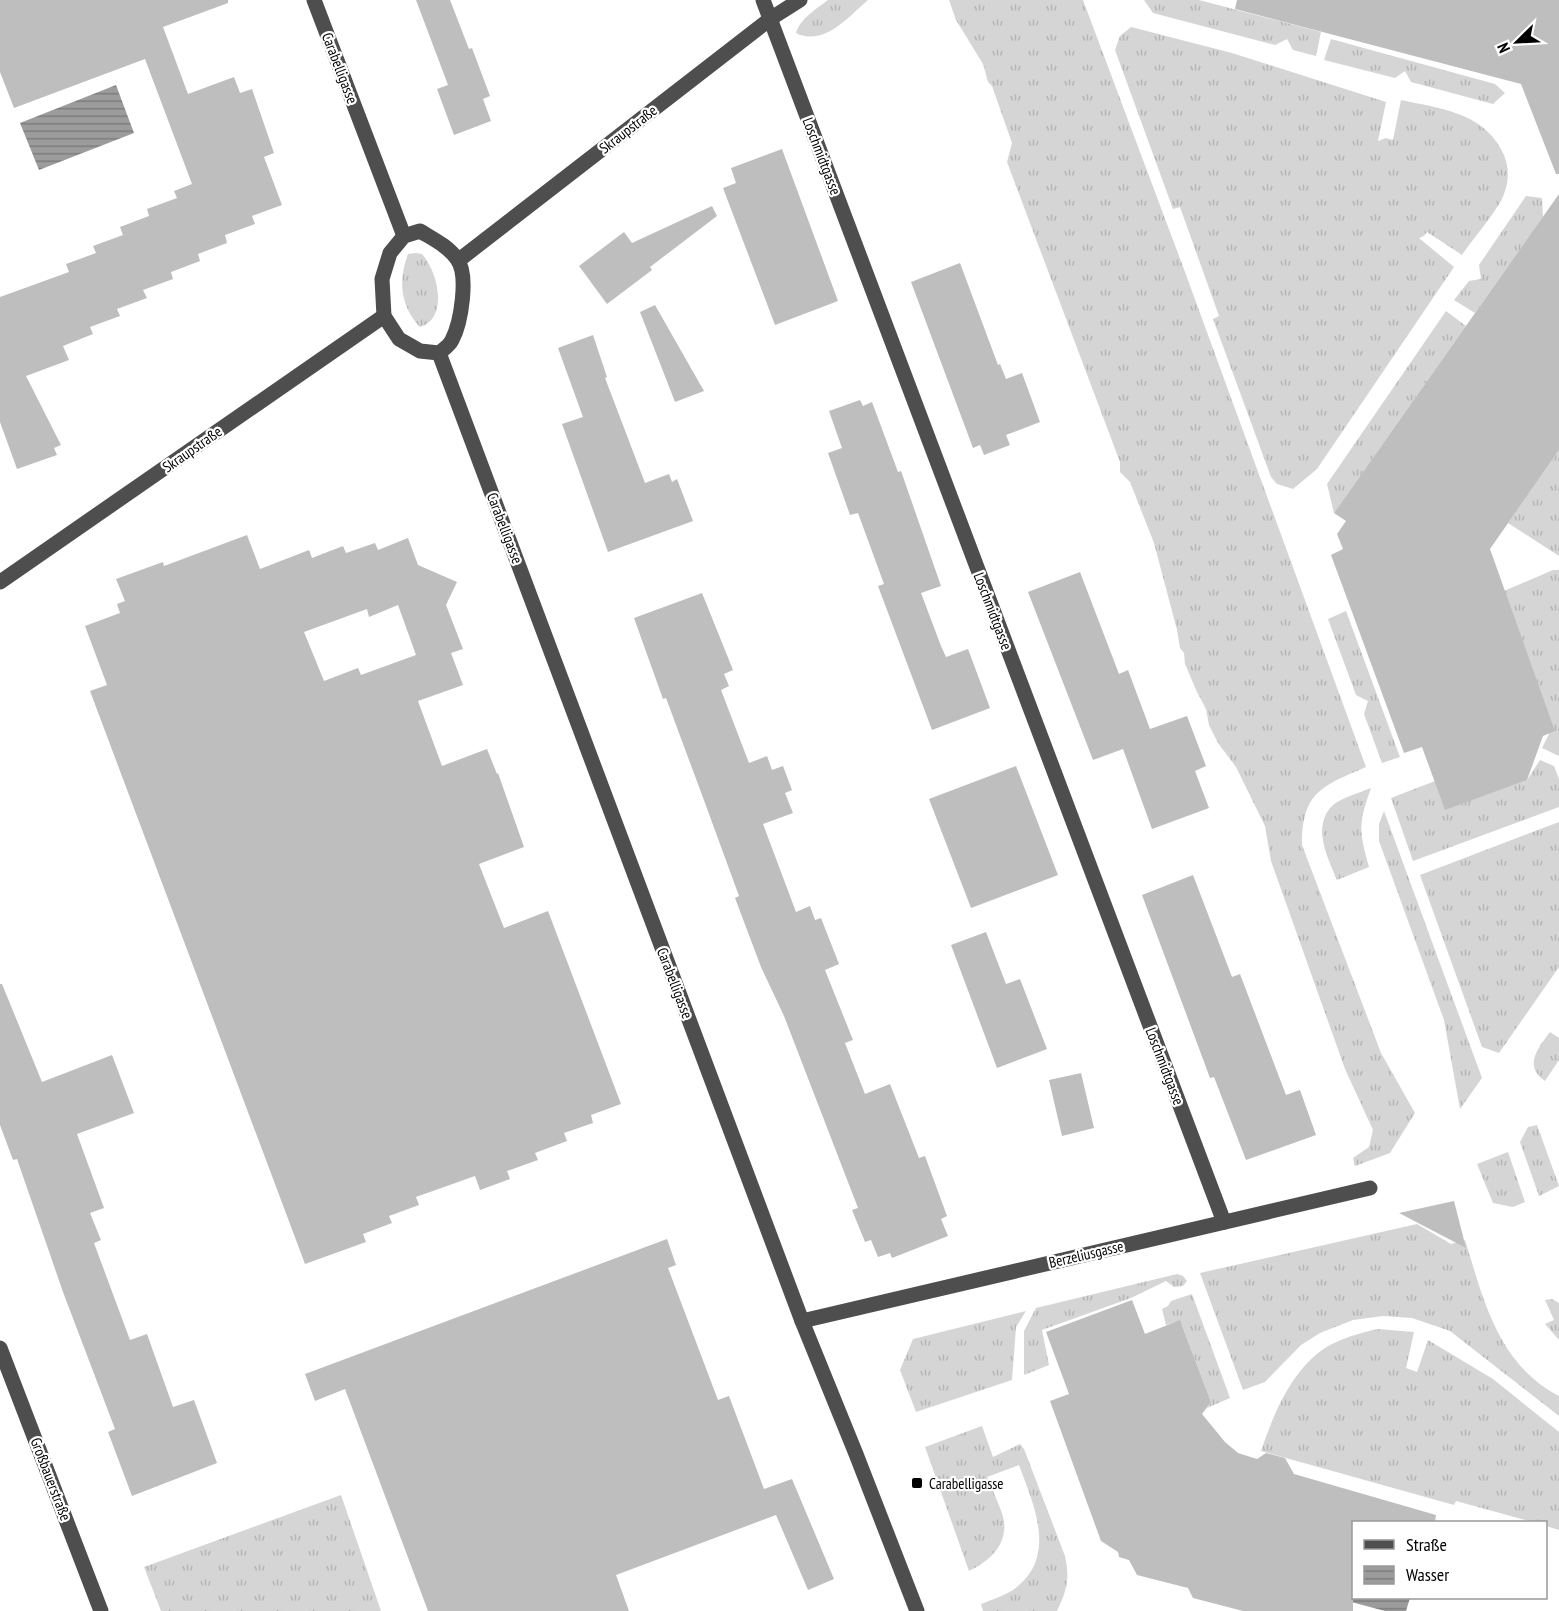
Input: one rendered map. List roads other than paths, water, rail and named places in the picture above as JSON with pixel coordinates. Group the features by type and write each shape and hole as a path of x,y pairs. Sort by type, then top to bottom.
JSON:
{"street":[{"name":"Carabelligasse","path":"314,0 404,236"},
{"name":"Loschmidtgasse","path":"762,0 1224,1222"},
{"name":"Skraupstraße","path":"459,260 770,19 800,0"},
{"path":"420,231 439,242 459,260 464,292 452,342 439,352 420,351 399,339 384,316 382,279 390,253 404,236 420,231"},
{"name":"Skraupstraße","path":"0,582 384,316"},
{"name":"Carabelligasse","path":"439,352 802,1321 917,1611"},
{"name":"Berzeliusgasse","path":"802,1321 1370,1188"},
{"name":"Großbauerstraße","path":"0,1347 101,1611"}],"water":[{"path":"116,85 134,133 39,170 20,123"},
{"path":"1309,1538 1352,1551 1352,1599 1410,1599 1406,1611 1385,1611 1295,1587"}],"place":[{"name":"Carabelligasse","path":"917,1483"}]}
